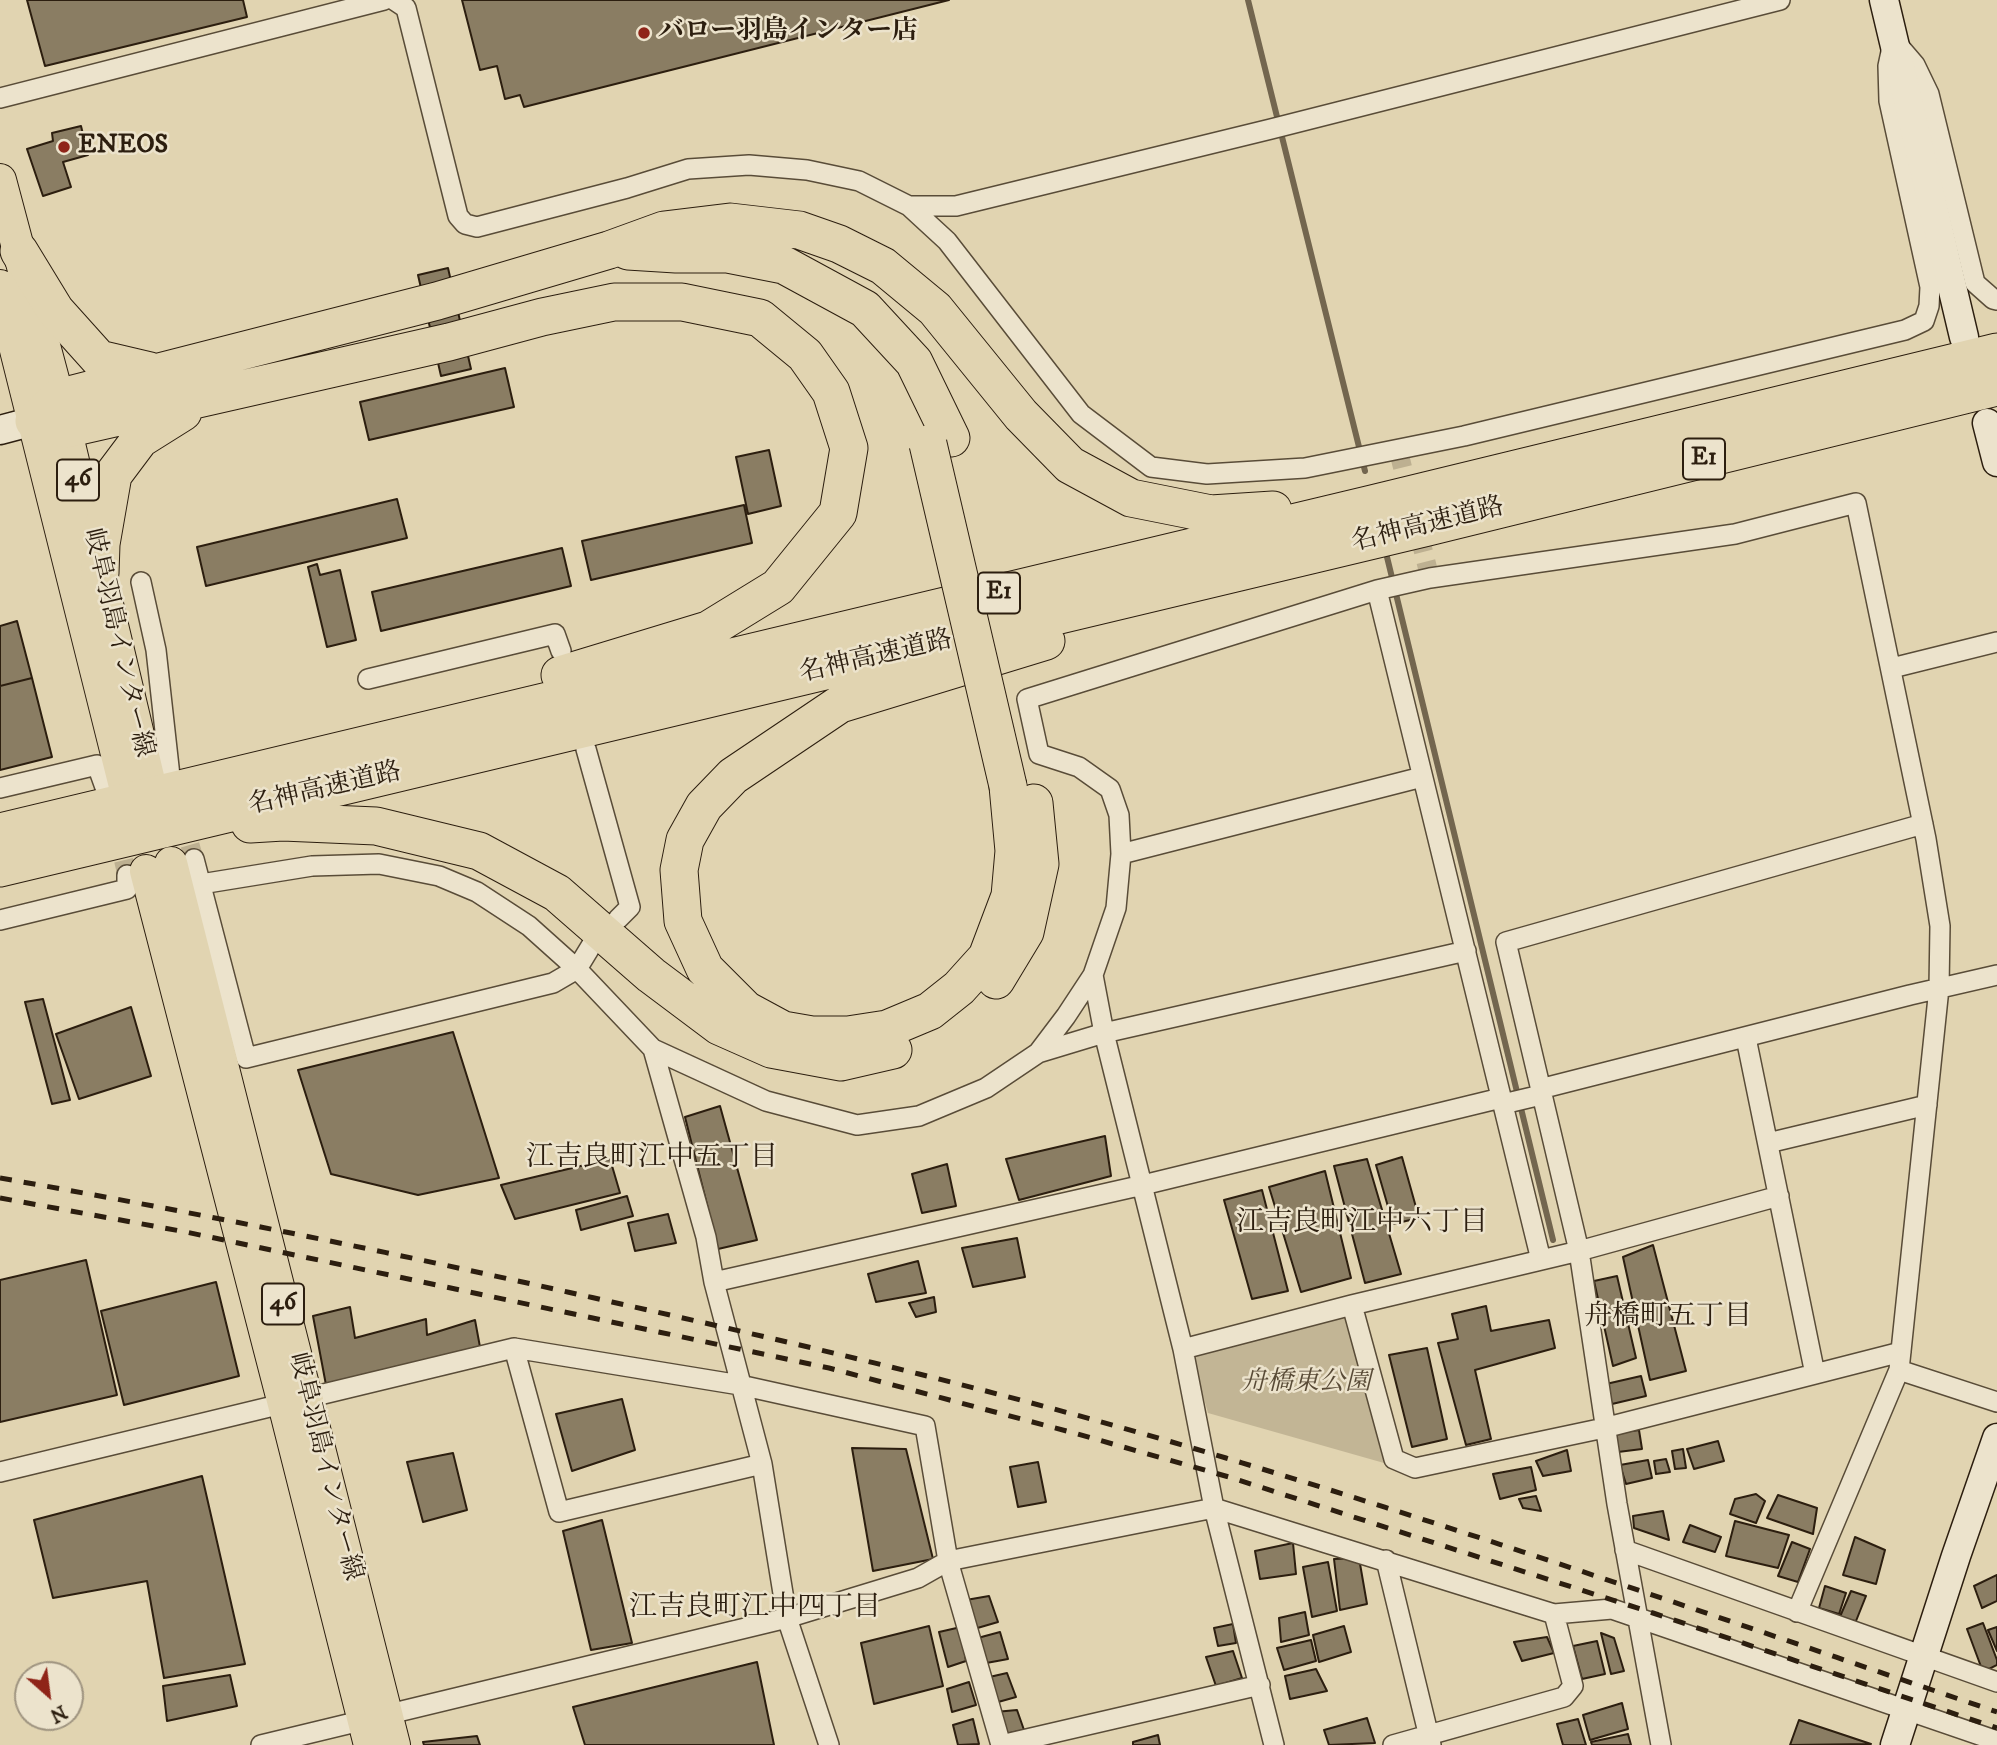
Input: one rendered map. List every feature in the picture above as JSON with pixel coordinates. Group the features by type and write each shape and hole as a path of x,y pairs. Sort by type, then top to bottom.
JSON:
{"highway":[{"path":"40,420 157,373 437,301 609,250 664,230 730,222 799,230 839,244 883,267 935,309 1021,415 1070,465 1130,498 1211,514 1372,504"},
{"path":"150,831 283,822 376,826 479,851 557,893 651,975 719,1026 771,1049 841,1062 907,1047 941,1032 969,1011 999,977 1025,932 1041,864 939,441 914,362 864,309 784,265 728,254 609,250"},
{"path":"19,251 55,310 99,359 157,373"},
{"path":"40,420 207,397 614,302 689,276 764,282 810,303 865,336 939,441"},
{"path":"145,785 708,630 778,587 838,513 849,449 831,392 806,355 760,318 682,302 614,302"},
{"name":"名神高速道路","path":"0,832 145,785 1372,504 1997,352"},
{"name":"名神高速道路","path":"0,868 1997,387"},
{"path":"100,573 101,544 113,475 140,439 207,397"},
{"path":"1020,782 1010,896 987,957 960,988 930,1012 887,1029 848,1035 812,1035 783,1030 746,1010 705,969 684,922 679,870 685,841 704,806 733,776 840,704 1412,530"}],"main road":[{"name":"岐阜羽島インター線","path":"0,180 19,251 40,420 100,573 145,785"},
{"name":"岐阜羽島インター線","path":"0,286 145,785"},
{"name":"岐阜羽島インター線","path":"160,867 230,1047 296,1401"},
{"name":"岐阜羽島インター線","path":"160,867 296,1401 373,1727 394,1745"}],"street":[{"path":"0,98 384,0"},
{"path":"394,0 406,8 458,216 465,224 477,227 627,188 688,169 749,165 807,170 859,181 909,206 947,242 1081,414 1151,467 1207,474 1305,468 1464,436 1905,330 1924,321 1929,306 1930,287 1889,101 1888,66 1894,41"},
{"path":"909,206 956,206 1293,124 1780,0"},
{"path":"1884,0 1964,337"},
{"path":"1894,41 1915,65 1929,94 1975,283 1997,300"},
{"path":"1987,422 1997,462"},
{"path":"0,920 127,889 160,867 201,884 312,866 379,864 439,876 477,892 529,926 577,970 653,1049 766,1101 857,1125 919,1116 986,1088 1038,1052 1093,975 1116,908 1121,854 1119,815 1111,789 1079,767 1040,754 1027,699 1380,590 1430,578 1735,534 1856,503 1923,824 1940,926 1939,988 1900,1361 1797,1612"},
{"path":"0,788 97,765 145,785 156,650 141,582"},
{"path":"1380,590 1422,777 1541,1260"},
{"path":"368,679 555,634 561,651"},
{"path":"1892,668 1997,642"},
{"path":"586,749 630,907 618,919"},
{"path":"1121,854 1422,777"},
{"path":"1661,1745 1604,1428 1579,1251 1538,1094 1506,942 1923,824"},
{"path":"201,884 230,1047 246,1058 553,983 577,970 594,941"},
{"path":"1038,1052 1104,1033 1466,951"},
{"path":"1093,975 1104,1033 1182,1349 1214,1508 1274,1745"},
{"path":"714,1282 1538,1094 1997,975"},
{"path":"1746,1038 1815,1374"},
{"path":"653,1049 706,1237 714,1282 762,1464 787,1618 829,1745"},
{"path":"1768,1143 1927,1105"},
{"path":"1182,1349 1579,1251 1779,1196"},
{"path":"1352,1305 1394,1459 1415,1468 1604,1428 1815,1374 1900,1361 1997,1402"},
{"path":"514,1348 559,1512 762,1464"},
{"path":"0,1472 514,1348 740,1385 925,1426 948,1561 1001,1745 1260,1685"},
{"path":"1895,1745 1997,1438"},
{"path":"261,1745 373,1727 787,1618 918,1577 948,1561 1214,1508 1554,1614 1612,1609 1997,1741"},
{"path":"1625,1550 1997,1682"},
{"path":"1386,1560 1430,1741"},
{"path":"1393,1745 1430,1741 1564,1697 1573,1686 1554,1614"}],"green space":[{"name":"舟橋東公園","path":"1345,1317 1384,1463 1208,1413 1192,1357"}],"building":[{"path":"27,0 243,0 247,17 45,66"},
{"name":"バロー羽島インター店","path":"462,0 949,0 524,107 520,95 505,99 497,66 480,70"},
{"path":"81,126 88,155 63,162 71,187 43,196 27,149 53,141 52,133"},
{"path":"448,268 471,369 441,376 418,275"},
{"path":"505,368 514,407 369,440 360,402"},
{"path":"769,450 781,506 748,514 736,457"},
{"path":"397,499 407,538 206,586 197,547"},
{"path":"744,505 752,543 591,580 582,541"},
{"path":"562,548 571,586 381,631 372,592"},
{"path":"317,564 320,575 340,570 356,640 327,647 308,567"},
{"path":"17,621 32,678 0,686 0,626"},
{"path":"32,678 52,757 0,770 0,686"},
{"path":"43,999 70,1100 52,1104 25,1002"},
{"path":"131,1007 151,1076 79,1099 56,1034"},
{"path":"453,1032 499,1178 418,1195 331,1174 298,1070"},
{"path":"720,1106 757,1240 718,1249 685,1117"},
{"path":"1105,1136 1111,1176 1019,1200 1006,1159"},
{"path":"1402,1157 1419,1218 1393,1224 1376,1165"},
{"path":"610,1159 620,1193 515,1219 501,1185"},
{"path":"1367,1159 1401,1274 1365,1283 1334,1166"},
{"path":"947,1164 956,1206 922,1213 912,1174"},
{"path":"1325,1171 1351,1278 1301,1292 1269,1187"},
{"path":"1262,1190 1288,1291 1252,1299 1224,1200"},
{"path":"627,1196 633,1216 581,1230 576,1210"},
{"path":"668,1214 676,1243 635,1251 628,1223"},
{"path":"1017,1238 1025,1277 973,1287 962,1248"},
{"path":"1653,1245 1686,1371 1650,1380 1623,1257"},
{"path":"86,1260 117,1395 0,1422 0,1280"},
{"path":"918,1261 926,1293 876,1302 868,1274"},
{"path":"1617,1276 1636,1358 1613,1366 1594,1281"},
{"path":"216,1282 239,1376 124,1405 101,1311"},
{"path":"934,1297 936,1312 916,1317 909,1303"},
{"path":"1486,1306 1491,1331 1549,1320 1555,1348 1475,1370 1491,1439 1466,1445 1438,1343 1458,1339 1452,1314"},
{"path":"350,1307 355,1338 426,1319 427,1335 475,1320 480,1347 326,1385 313,1316"},
{"path":"1427,1348 1447,1439 1412,1447 1389,1355"},
{"path":"1641,1376 1646,1396 1612,1404 1606,1384"},
{"path":"622,1399 635,1450 572,1471 556,1414"},
{"path":"1639,1430 1642,1449 1618,1452 1615,1433"},
{"path":"1718,1441 1724,1461 1694,1469 1687,1449"},
{"path":"852,1448 906,1449 933,1559 873,1571"},
{"path":"1683,1449 1686,1468 1675,1469 1672,1451"},
{"path":"1567,1450 1571,1471 1543,1476 1536,1461"},
{"path":"453,1453 467,1510 423,1522 407,1462"},
{"path":"1666,1459 1670,1472 1656,1474 1654,1461"},
{"path":"1648,1460 1652,1478 1626,1484 1620,1465"},
{"path":"1038,1462 1046,1502 1018,1507 1010,1467"},
{"path":"1531,1467 1536,1490 1500,1499 1493,1474"},
{"path":"202,1476 245,1664 164,1678 147,1581 53,1598 34,1520"},
{"path":"1756,1494 1765,1501 1756,1523 1730,1514 1735,1499"},
{"path":"1778,1495 1817,1508 1813,1534 1767,1518"},
{"path":"1536,1496 1541,1511 1523,1508 1519,1499"},
{"path":"1663,1511 1669,1540 1634,1528 1633,1516"},
{"path":"602,1520 632,1643 591,1650 563,1531"},
{"path":"1735,1521 1789,1535 1778,1568 1726,1556"},
{"path":"1690,1525 1721,1537 1715,1552 1683,1542"},
{"path":"1855,1537 1885,1550 1876,1584 1843,1575"},
{"path":"1792,1542 1810,1549 1798,1582 1778,1576"},
{"path":"1293,1543 1296,1574 1260,1579 1255,1551"},
{"path":"1359,1558 1367,1604 1340,1610 1334,1559"},
{"path":"1328,1562 1337,1611 1312,1617 1303,1567"},
{"path":"1997,1575 1997,1601 1982,1608 1974,1586"},
{"path":"1825,1586 1846,1593 1839,1614 1819,1608"},
{"path":"1851,1591 1866,1596 1856,1621 1839,1619"},
{"path":"989,1596 998,1622 974,1629 966,1600"},
{"path":"1305,1612 1309,1635 1281,1642 1279,1618"},
{"path":"1983,1623 1997,1665 1983,1672 1967,1629"},
{"path":"1233,1624 1236,1643 1218,1646 1214,1628"},
{"path":"929,1626 943,1686 874,1704 861,1643"},
{"path":"1344,1626 1351,1652 1319,1662 1313,1635"},
{"path":"961,1627 966,1661 948,1667 939,1632"},
{"path":"1997,1627 1997,1651 1988,1630"},
{"path":"1000,1632 1008,1659 981,1664 974,1639"},
{"path":"1601,1633 1614,1638 1624,1671 1611,1674"},
{"path":"1547,1637 1554,1653 1522,1661 1514,1642"},
{"path":"1311,1640 1316,1661 1284,1670 1277,1648"},
{"path":"1597,1641 1605,1674 1582,1679 1573,1646"},
{"path":"1233,1651 1242,1678 1216,1686 1206,1657"},
{"path":"757,1662 774,1745 585,1745 573,1707"},
{"path":"1316,1669 1327,1691 1290,1699 1285,1676"},
{"path":"1007,1673 1016,1697 991,1704 985,1678"},
{"path":"230,1675 237,1706 167,1721 163,1686"},
{"path":"969,1682 976,1705 952,1712 947,1689"},
{"path":"1622,1703 1628,1729 1590,1740 1583,1715"},
{"path":"1017,1710 1024,1730 1001,1735 995,1712"},
{"path":"1367,1718 1375,1743 1329,1745 1324,1730"},
{"path":"973,1719 979,1744 958,1745 953,1725"},
{"path":"1578,1719 1586,1745 1563,1745 1557,1724"},
{"path":"1799,1720 1871,1744 1790,1745"},
{"path":"1628,1734 1631,1745 1592,1745 1591,1742"},
{"path":"1158,1735 1160,1745 1133,1745 1133,1742"},
{"path":"477,1736 480,1745 424,1745 423,1742"}],"waterway":[{"path":"1248,0 1365,471"},
{"path":"1387,557 1553,1240"}],"tunnel":[{"path":"1398,449 1430,578"},
{"path":"182,817 194,859"},
{"path":"117,832 127,875"}],"railway":[{"path":"0,1178 230,1221 536,1285 844,1355 1074,1414 1420,1518 1997,1712"},
{"path":"0,1198 186,1232 829,1368 1074,1433 1229,1477 1653,1613 1997,1728"}],"place":[{"name":"バロー羽島インター店","path":"644,33"},
{"name":"ENEOS","path":"64,147"}],"district":[{"name":"江吉良町江中五丁目","path":"652,1159"},
{"name":"江吉良町江中六丁目","path":"1362,1224"},
{"name":"舟橋町五丁目","path":"1668,1318"},
{"name":"江吉良町江中四丁目","path":"755,1609"}]}
